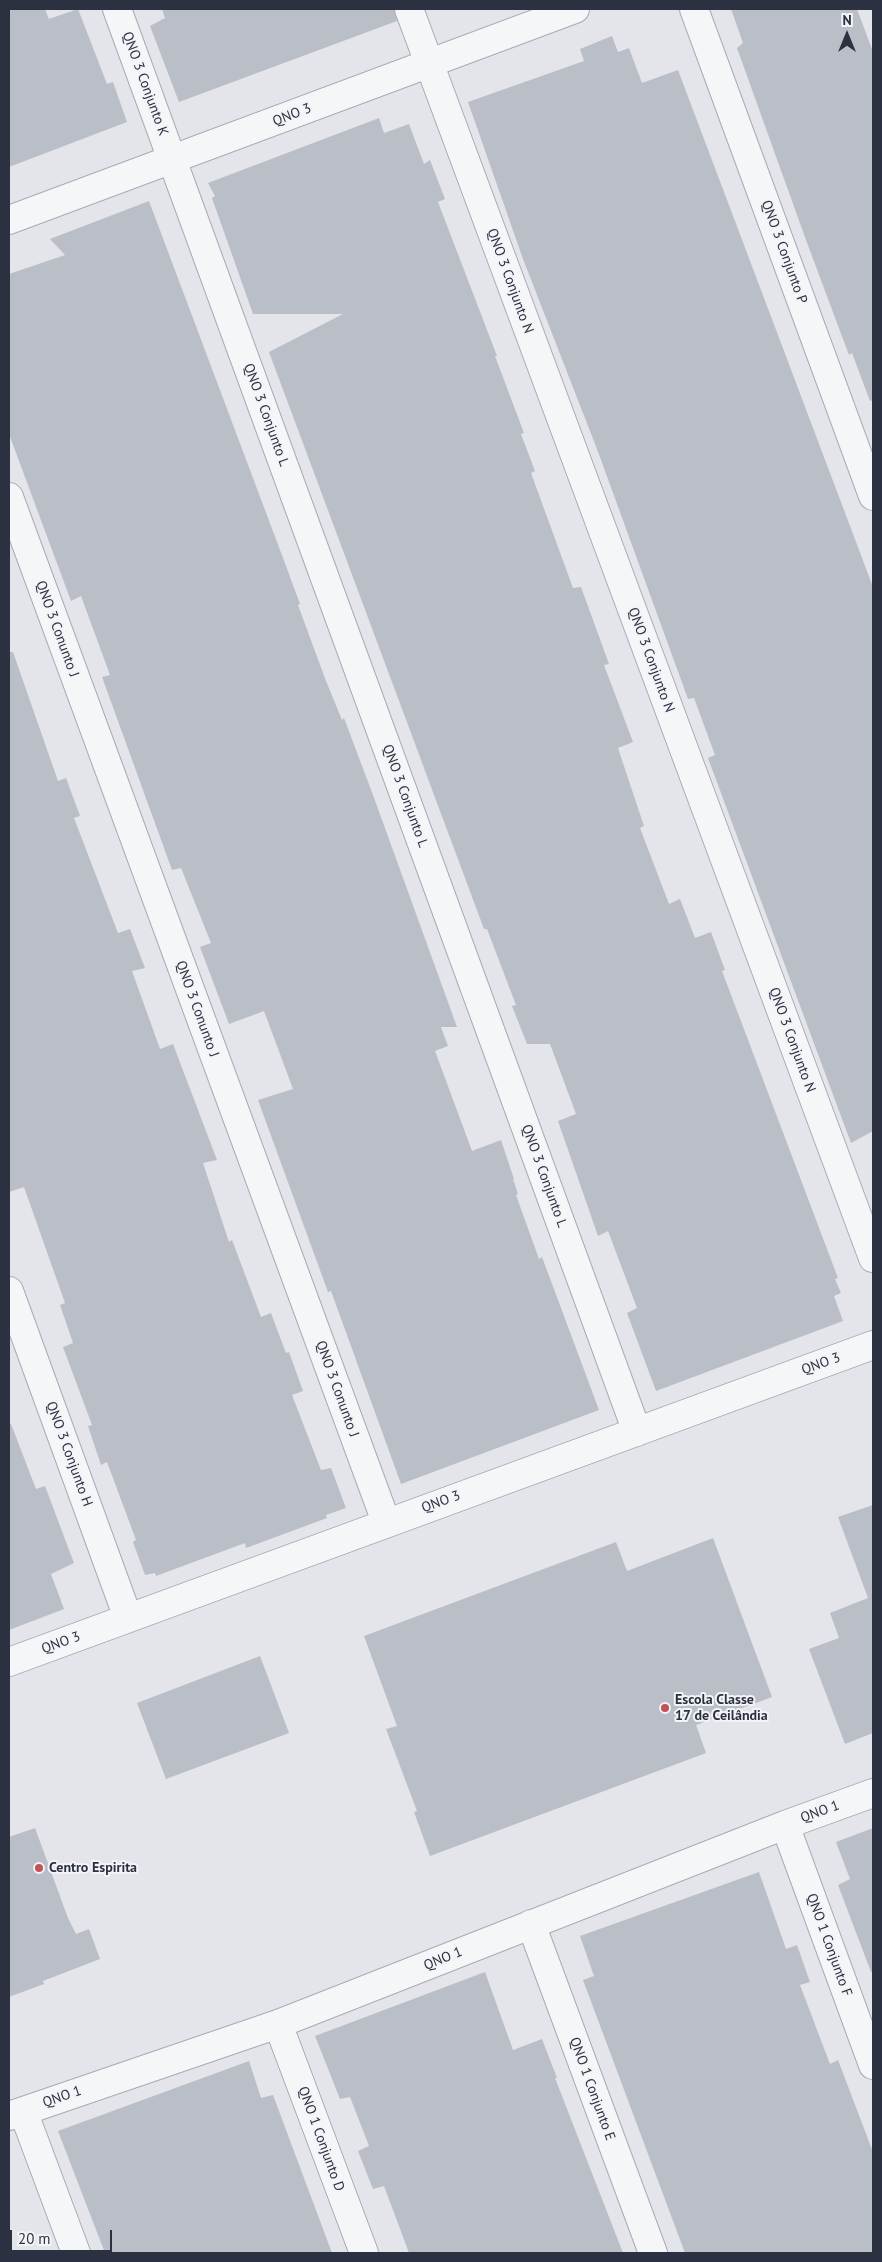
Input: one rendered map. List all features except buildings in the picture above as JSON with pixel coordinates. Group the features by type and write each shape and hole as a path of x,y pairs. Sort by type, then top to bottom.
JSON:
{"street":[{"name":"QNO 3 Conjunto K","path":"118,9 173,160"},
{"name":"QNO 3 Conjunto N","path":"409,9 873,1258"},
{"name":"QNO 3","path":"9,220 575,9"},
{"name":"QNO 3 Conjunto P","path":"694,9 873,496"},
{"name":"QNO 3 Conjunto L","path":"173,160 637,1432"},
{"name":"QNO 3 Conunto J","path":"9,497 386,1522"},
{"name":"QNO 3 Conjunto H","path":"9,1290 128,1618"},
{"name":"QNO 3","path":"9,1662 873,1344"},
{"name":"QNO 1","path":"16,2113 278,2024 784,1825 873,1793"},
{"name":"QNO 1 Conjunto F","path":"784,1825 873,2065"},
{"name":"QNO 1 Conjunto E","path":"531,1924 653,2253"},
{"name":"QNO 1 Conjunto D","path":"278,2024 364,2253"},
{"path":"16,2113 76,2253"}],"place":[{"name":"Escola Classe 17 de Ceilândia","path":"665,1708"},
{"name":"Centro Espirita","path":"39,1868"}]}
